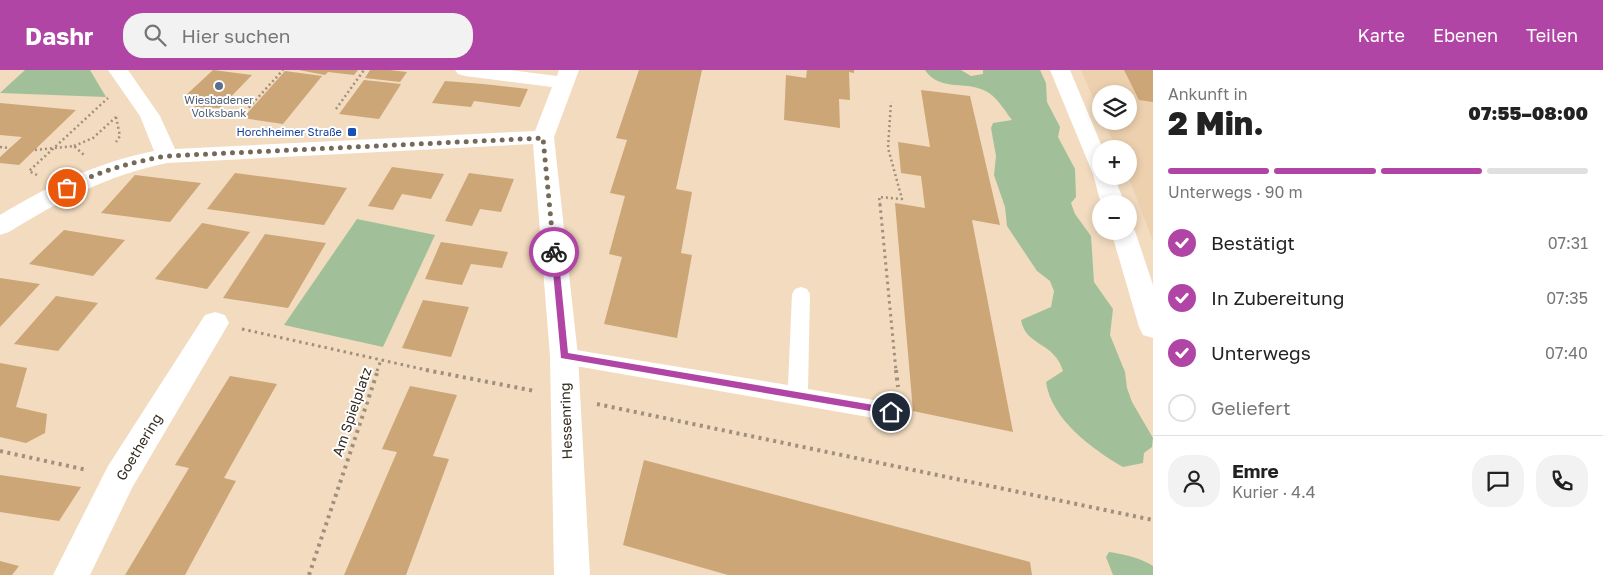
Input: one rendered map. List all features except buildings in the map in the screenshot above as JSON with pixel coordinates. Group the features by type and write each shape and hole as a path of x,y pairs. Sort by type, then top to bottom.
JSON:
{"street":[{"path":"0,226 31,206 90,176 120,165 167,156 543,138 567,76 464,70"},
{"path":"1060,70 1092,148"},
{"path":"123,76 150,116 167,156"},
{"name":"Hessenring","path":"543,138 564,356 572,575"},
{"path":"1126,240 1153,327"},
{"name":"Goethering","path":"71,575 120,477 215,323"}],"lane":[{"path":"798,396 801,294"},
{"path":"564,356 891,412"}],"path":[{"path":"242,115 283,70"},
{"path":"336,109 364,70"},
{"path":"29,171 95,109 123,76"},
{"path":"890,102 888,148 902,200 879,197 900,413 891,412"},
{"path":"35,150 74,146 92,138 116,117 143,105"},
{"path":"74,146 82,153"},
{"path":"0,147 10,148"},
{"name":"Am Spielplatz","path":"215,323 381,360 308,575"},
{"path":"381,360 1153,520"},
{"path":"0,451 120,477"}],"shaded area":[{"path":"1081,70 1153,70 1153,241 1137,195 1131,185 1137,185 1137,140 1112,140 1108,130 1137,130 1137,85 1092,85 1092,95"}],"green space":[{"path":"25,70 90,70 106,97 0,93"},
{"path":"925,70 961,70 971,76 983,74 983,70 1040,70 1046,83 1047,102 1060,127 1058,137 1075,169 1076,197 1071,203 1075,214 1091,236 1094,282 1113,309 1110,335 1125,372 1127,388 1132,402 1153,438 1152,447 1144,453 1143,463 1123,467 1086,442 1064,420 1049,396 1046,382 1063,371 1059,361 1053,354 1028,335 1021,320 1051,307 1054,291 1050,281 1037,271 1007,226 1005,207 994,175 996,156 991,128 993,123 1012,120 989,93 973,87 947,84 931,77"},
{"path":"357,219 435,235 383,347 284,325"},
{"path":"1109,552 1148,563 1153,566 1153,575 1113,575 1106,557"}],"way so far":[{"path":"67,188 90,176 120,165 167,156 543,138 554,252"}],"place":[{"name":"Wiesbadener Volksbank","path":"219,86"},
{"name":"Horchheimer Straße","path":"352,132"}],"route":[{"path":"554,252 564,356 891,412"}]}
